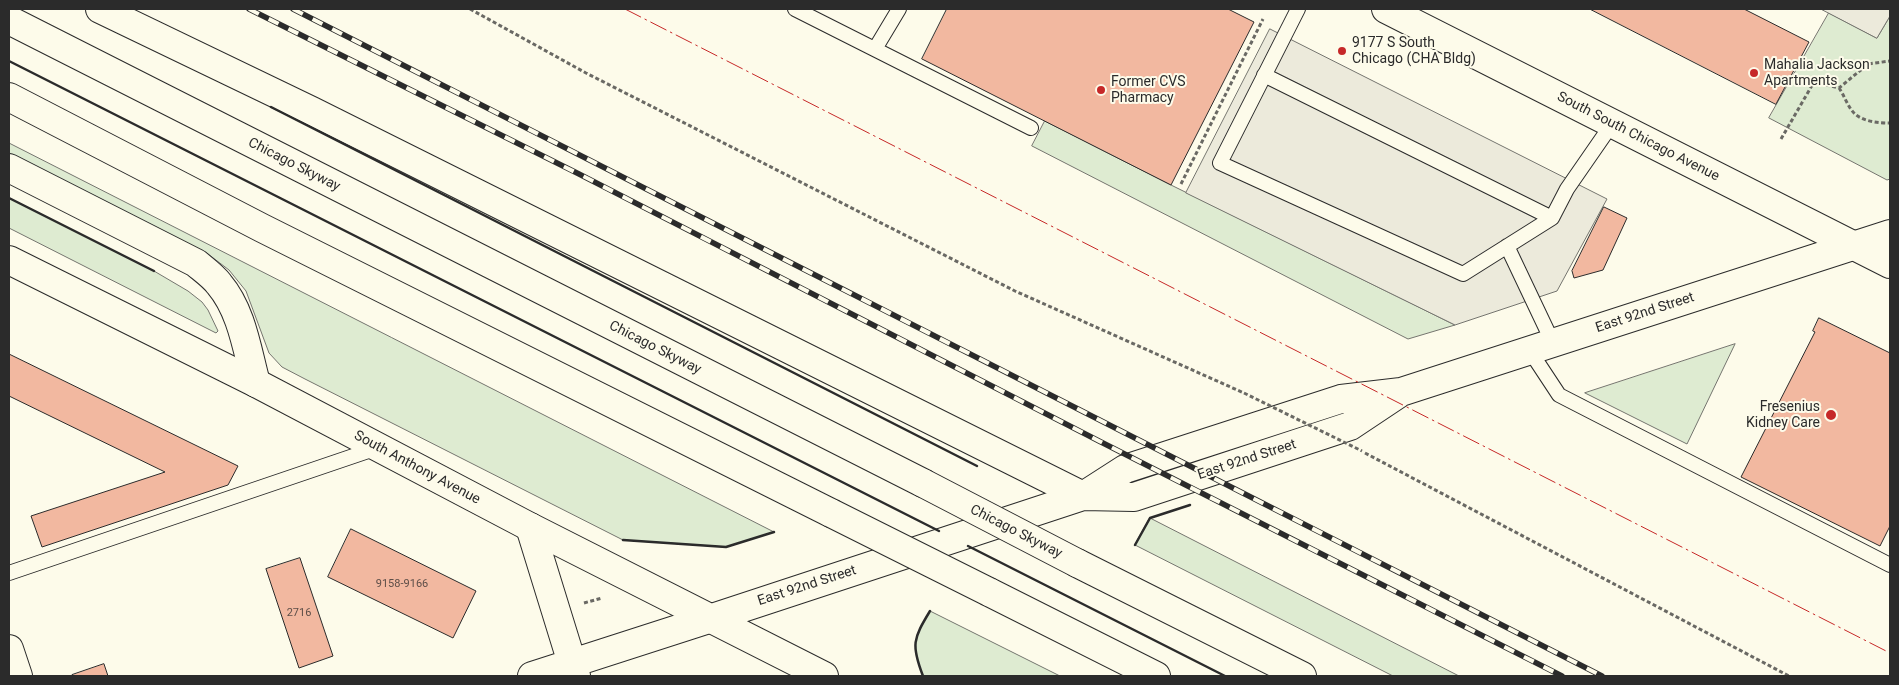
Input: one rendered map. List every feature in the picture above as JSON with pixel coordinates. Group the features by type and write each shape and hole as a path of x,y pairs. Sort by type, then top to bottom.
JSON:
{"main road":[{"path":"100,9 312,111 1083,496"},
{"name":"South South Chicago Avenue","path":"1386,9 1890,264"},
{"name":"Chicago Skyway","path":"9,20 1302,676"},
{"path":"9,97 262,228 1156,676"},
{"path":"9,168 196,262 219,283 230,299 242,327 256,383"},
{"name":"East 92nd Street","path":"532,676 574,670 709,619 1083,496 1125,469 1134,466 1341,399 1401,392 1890,234"},
{"name":"South Anthony Avenue","path":"9,260 256,383 530,527 824,676"},
{"path":"530,527 574,670"},
{"path":"9,649 18,676"}],"lane":[{"path":"795,9 1031,128"},
{"path":"875,49 899,9"},
{"path":"1298,9 1220,163 1464,274 1552,218 1567,189 1612,124"},
{"path":"1264,75 1552,218"},
{"path":"1507,246 1559,395 1890,565"},
{"path":"9,573 378,448"}],"path":[{"path":"470,9 586,73 1015,291 1244,393 1362,451 1789,676"},
{"path":"1181,184 1262,19"},
{"path":"1839,88 1868,64 1890,61"},
{"path":"1781,139 1814,82 1839,88 1854,113 1866,120 1890,123"},
{"path":"579,605 602,598"}],"green space":[{"path":"1829,13 1877,38 1890,16 1890,179 1887,180 1769,118"},
{"path":"1045,121 1455,325 1408,339 1032,146"},
{"path":"9,143 774,532 726,547 623,540 305,379 282,367 269,353 246,291 229,270 208,254 9,153"},
{"path":"9,198 154,271 188,291 202,302 208,310 218,331 216,333 9,228"},
{"path":"1735,344 1687,444 1585,393"},
{"path":"1150,518 1459,676 1393,676 1135,545"},
{"path":"930,611 1060,676 923,676 915,649 917,636"}],"shaded area":[{"path":"1821,9 1890,9 1890,16 1877,38"},
{"path":"1270,29 1607,199 1557,291 1455,325 1186,193"}],"building":[{"name":"Former CVS Pharmacy","path":"947,9 1228,9 1254,22 1171,185 922,59"},
{"name":"Mahalia Jackson Apartments","path":"1590,9 1744,9 1809,42 1776,104"},
{"path":"1604,207 1627,218 1603,270 1574,278 1572,271"},
{"name":"Fresenius Kidney Care","path":"1819,318 1890,353 1890,526 1880,546 1741,477 1815,332 1813,331"},
{"path":"9,354 238,466 228,485 42,547 31,516 165,472 9,396"},
{"path":"351,529 476,591 453,638 328,577"},
{"path":"300,558 333,656 299,668 266,569"},
{"path":"104,664 108,676 72,676 72,675"}],"railway":[{"path":"249,9 579,174 1562,676"},
{"path":"293,9 1602,676"}],"wall":[{"path":"9,61 939,531"},
{"path":"271,107 977,466"},
{"path":"9,198 154,271"},
{"path":"1135,545 1150,518 1190,505"},
{"path":"623,540 726,547 774,532"},
{"path":"968,546 1225,676"},
{"path":"923,676 915,649 917,636 930,611"}],"power":[{"path":"625,9 1890,653"}],"place":[{"name":"9177 S South Chicago (CHA Bldg)","path":"1342,51"},
{"name":"Mahalia Jackson Apartments","path":"1754,73"},
{"name":"Former CVS Pharmacy","path":"1101,90"},
{"name":"Fresenius Kidney Care","path":"1831,415"}]}
